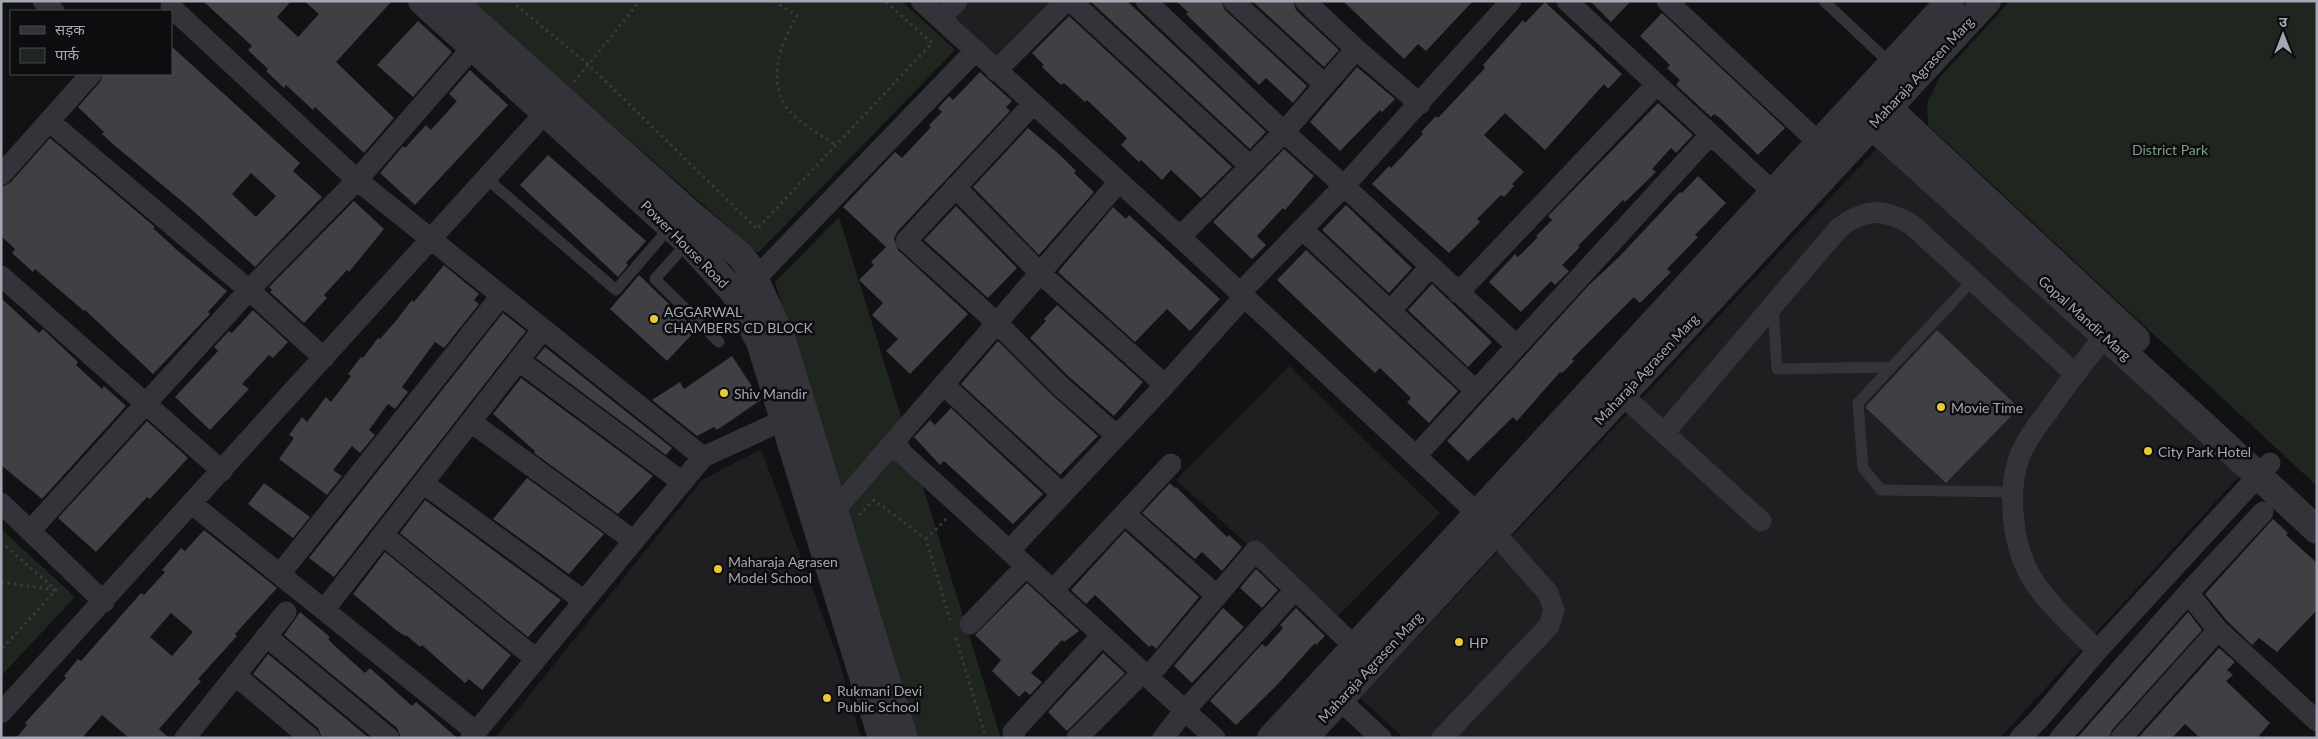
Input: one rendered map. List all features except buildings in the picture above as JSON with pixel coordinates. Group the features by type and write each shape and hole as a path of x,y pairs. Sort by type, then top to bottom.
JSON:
{"street":[{"path":"43,1 53,10"},
{"name":"Power House Road","path":"422,1 473,47 553,105 741,256 745,285 760,342 882,738"},
{"name":"Power House Road","path":"452,1 709,265 745,285 780,334 904,738"},
{"path":"921,1 1118,183 1180,237 1487,523 1548,593 1554,610 1549,626 1442,738"},
{"path":"940,18 957,1"},
{"path":"996,71 1066,1"},
{"path":"1071,1 1250,166"},
{"path":"1146,1 1284,132 1516,345"},
{"path":"1233,1 1325,84"},
{"path":"1305,1 1356,49 1420,104"},
{"path":"1567,1 1773,192"},
{"path":"1667,1 1818,143"},
{"name":"Maharaja Agrasen Marg","path":"1271,738 1330,691 1487,523 1773,192 1950,1"},
{"name":"Maharaja Agrasen Marg","path":"1304,738 1355,646 1622,395 1987,1"},
{"path":"1009,551 1165,386 1242,295 1420,104 1503,4"},
{"path":"171,7 357,180 703,457"},
{"path":"30,531 250,290 357,180 473,47"},
{"path":"1180,237 1284,132 1356,49"},
{"path":"745,285 975,51"},
{"path":"1,175 90,75"},
{"path":"1458,293 1656,85"},
{"name":"Gopal Mandir Marg","path":"1860,99 2264,470 2317,530"},
{"path":"1033,104 906,242 997,323 1059,385 1117,436"},
{"path":"1,713 104,602 553,105"},
{"path":"49,121 250,290 324,358"},
{"path":"1416,456 1710,135"},
{"path":"838,522 892,444 1118,183"},
{"path":"955,187 1040,273 1165,386"},
{"path":"1664,433 1839,228 1854,217 1873,211 1895,215 1912,224 2074,373"},
{"path":"1302,229 1475,390"},
{"path":"709,265 731,247"},
{"path":"1390,311 1430,267"},
{"path":"1,276 222,472"},
{"path":"280,574 501,296"},
{"path":"2097,651 2047,599 2030,576 2015,538 2013,492 2016,468 2024,445 2074,373 2111,328"},
{"path":"324,610 543,329"},
{"path":"518,360 682,482"},
{"path":"944,385 1062,494"},
{"path":"1622,395 1761,521"},
{"path":"192,504 324,610 473,735 703,457 784,420"},
{"path":"471,422 634,541"},
{"path":"892,444 1215,738"},
{"path":"1053,590 1171,464"},
{"path":"2020,738 2040,719 2097,651 2264,470"},
{"name":"Gopal Mandir Marg","path":"2264,470 2317,506"},
{"path":"423,482 584,601"},
{"path":"1,503 104,602"},
{"path":"2059,737 2263,512"},
{"path":"1125,514 1218,596"},
{"path":"383,535 536,659"},
{"path":"1077,738 1145,674 1218,596 1255,551 1355,646"},
{"path":"959,627 1026,566"},
{"path":"1163,738 1185,710 1295,590"},
{"path":"2188,593 2218,630 2317,721"},
{"path":"185,738 286,612"},
{"path":"2121,738 2218,630"},
{"path":"1015,738 1013,732 1102,635"},
{"path":"266,636 389,738"},
{"path":"235,675 310,738"},
{"path":"1330,691 1381,738"}],"lane":[{"path":"1824,1 1892,64"},
{"path":"486,178 616,290 679,234"},
{"path":"679,234 655,279 719,342"},
{"path":"1973,280 1858,403 1863,468 1881,490 2013,492"},
{"path":"1773,305 1777,369 1892,367"}],"path":[{"path":"511,1 589,64 757,230 932,43 884,1"},
{"path":"635,1 635,7"},
{"path":"589,64 640,1"},
{"path":"774,1 797,16 783,40 776,68 779,89 785,105 812,130 836,145"},
{"path":"838,522 874,500 926,539 959,627 986,738"},
{"path":"1,542 56,590"},
{"path":"1,582 56,590"},
{"path":"1,650 56,590"}],"shaded area":[{"path":"958,1 1053,1 997,57 952,16"},
{"path":"1876,149 2241,474 2000,738 1404,738 1360,698"},
{"path":"1289,366 1440,513 1327,627 1255,551 1176,480"},
{"name":"Maharaja Agrasen Model School","path":"761,449 838,658 861,738 495,738 702,480"}],"green space":[{"path":"471,1 902,1 955,50 758,253"},
{"name":"District Park","path":"2010,1 2317,1 2317,486 1928,125 1927,103 1940,77"},
{"path":"839,217 1001,738 918,738 775,282"},
{"path":"1,529 75,597 1,676"}],"place":[{"name":"AGGARWAL CHAMBERS CD BLOCK","path":"654,319"},
{"name":"Shiv Mandir","path":"724,393"},
{"name":"Movie Time","path":"1941,407"},
{"name":"City Park Hotel","path":"2148,451"},
{"name":"Maharaja Agrasen Model School","path":"718,569"},
{"name":"HP","path":"1459,642"},
{"name":"Rukmani Devi Public School","path":"827,698"}]}
